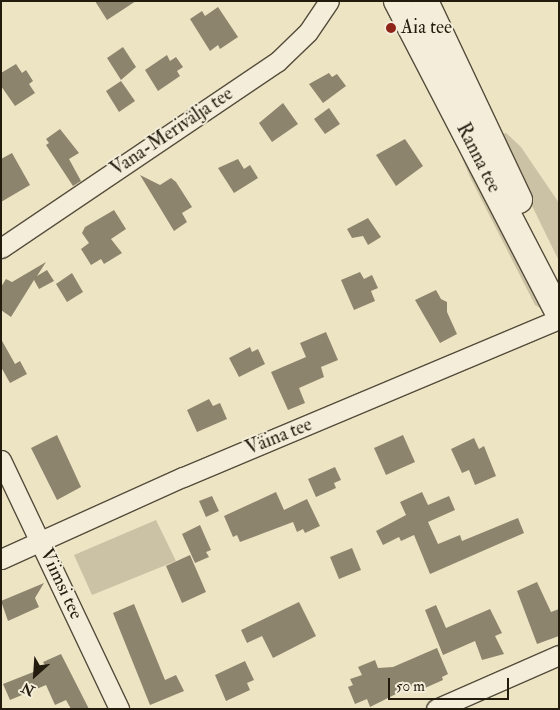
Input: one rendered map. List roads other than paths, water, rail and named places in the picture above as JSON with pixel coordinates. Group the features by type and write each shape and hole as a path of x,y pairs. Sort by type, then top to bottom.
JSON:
{"main road":[{"name":"Ranna tee","path":"397,1 559,314"},
{"name":"Ranna tee","path":"424,1 559,281"}],"street":[{"name":"Vana-Merivälja tee","path":"1,248 277,62 308,32 329,1"},
{"name":"Väina tee","path":"1,559 183,477 559,319"},
{"name":"Viimsi tee","path":"1,460 42,542 119,709"},
{"path":"436,709 559,655"}],"place":[{"name":"Aia tee","path":"391,28"}]}
